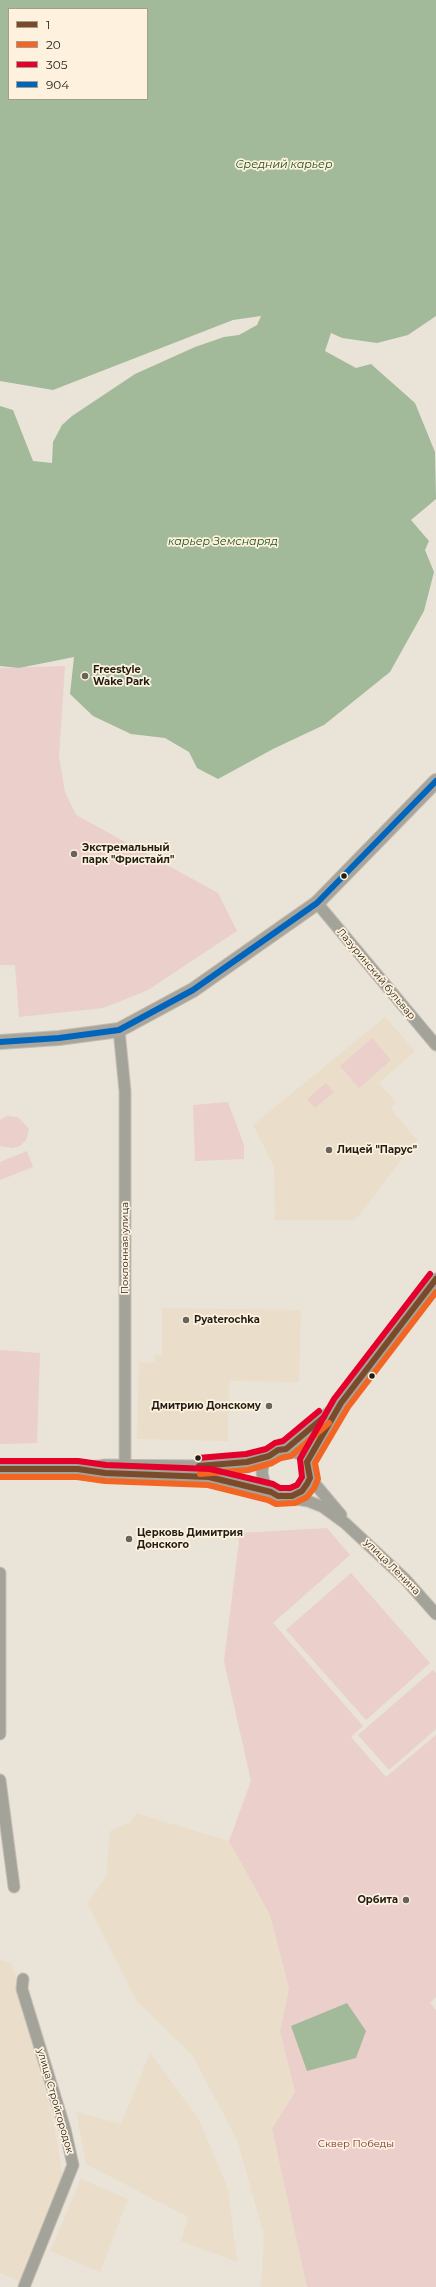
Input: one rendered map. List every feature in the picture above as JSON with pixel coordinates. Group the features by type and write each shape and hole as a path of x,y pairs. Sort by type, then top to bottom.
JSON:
{"main road":[{"path":"0,1042 59,1038 119,1030 193,990 317,903 436,781"}],"street":[{"name":"Лазуринский бульвар","path":"317,903 436,1046"},
{"name":"Поклонная улица","path":"119,1030 125,1091 125,1466"},
{"path":"286,1449 295,1451 307,1462 341,1403 436,1279"},
{"name":"улица Ленина","path":"0,1469 78,1469 105,1465 209,1466 247,1462 269,1456 278,1450 286,1449 341,1403"},
{"path":"269,1456 263,1465 262,1473 265,1485 271,1492"},
{"name":"улица Ленина","path":"307,1462 310,1478 345,1522 405,1579 436,1614"},
{"name":"улица Ленина","path":"78,1469 105,1473 209,1477 271,1492 284,1497 308,1501 323,1508 345,1522"},
{"path":"284,1497 292,1496 302,1491 310,1478"},
{"path":"0,1573 0,1734"},
{"path":"0,1780 14,1887"},
{"name":"улица Стройгородок","path":"23,1979 22,1989 65,2129 73,2165 24,2287"}],"shaded area":[{"path":"385,1017 415,1051 379,1083 396,1102 391,1109 417,1140 355,1220 275,1220 274,1167 253,1125"},
{"path":"162,1308 301,1310 299,1382 229,1381 228,1441 137,1439 139,1362 155,1363 155,1355 162,1355"},
{"path":"136,1813 229,1841 270,1915 289,1990 280,2031 295,2092 272,2129 307,2287 261,2287 264,2236 238,2142 193,2056 136,2000 87,1903 106,1877 110,1831 131,1822"},
{"path":"0,1960 11,1963 15,1974 54,2124 63,2178 21,2282 0,2273"},
{"path":"150,2053 199,2119 228,2189 237,2262 181,2241 188,2217 86,2164 76,2112 121,2124"},
{"path":"81,2179 128,2199 100,2272 50,2251"}],"green space":[{"name":"Экстремальный парк \"Фристайл\"","path":"65,666 59,757 65,792 76,815 218,893 237,931 148,990 111,1005 103,1008 19,1017 15,965 0,965 0,668"},
{"path":"372,1038 391,1060 359,1088 340,1066"},
{"path":"326,1083 334,1092 315,1108 307,1099"},
{"path":"228,1102 244,1145 244,1159 195,1161 193,1105"},
{"path":"7,1116 18,1117 29,1129 26,1140 20,1146 13,1148 0,1146 0,1120"},
{"path":"27,1151 33,1167 0,1180 0,1162"},
{"path":"0,1350 40,1353 37,1443 0,1444"},
{"name":"Сквер Победы","path":"327,1528 350,1555 273,1623 363,1726 351,1737 386,1777 436,1735 436,1997 430,2003 436,2010 436,2287 307,2287 272,2129 295,2092 280,2031 289,1989 270,1915 229,1841 251,1781 224,1661 240,1533"},
{"path":"351,1573 430,1663 366,1720 286,1630"},
{"path":"433,1670 436,1673 436,1729 389,1770 358,1735"}],"water":[{"path":"0,0 436,0 436,316 408,335 377,343 342,338 331,333 325,351 356,368 371,364 415,403 435,452 436,499 411,520 429,541 425,550 434,572 424,611 390,672 324,725 273,749 218,779 197,768 189,752 165,738 131,734 93,716 70,694 74,657 19,668 0,666 0,406 13,410 33,461 52,463 53,442 62,425 72,416 135,374 195,347 224,337 239,335 257,325 261,316 233,320 53,390 0,381"},
{"path":"347,2003 366,2031 356,2058 307,2071 291,2026"}],"transit line":[{"name":"904","path":"0,1042 59,1038 119,1030 193,990 317,903 436,781"},
{"name":"305","path":"0,1461 78,1461 106,1465 210,1469 273,1484 280,1488 290,1488 297,1485 302,1477 300,1459 334,1399 430,1274"},
{"name":"1","path":"0,1469 78,1469 105,1473 209,1477 271,1492 278,1496 292,1496 302,1491 307,1484 310,1478 307,1462 341,1403 436,1279"},
{"name":"20","path":"0,1477 77,1477 105,1481 208,1485 268,1500 276,1504 295,1503 307,1497 314,1488 318,1479 315,1463 348,1407 436,1292"},
{"name":"305","path":"198,1458 246,1454 266,1449 275,1443 283,1441 319,1411"},
{"name":"1","path":"199,1466 247,1462 269,1456 278,1450 286,1449 324,1417"},
{"name":"20","path":"200,1474 248,1470 291,1456 329,1423"}],"place":[{"name":"Freestyle Wake Park","path":"85,676"},
{"name":"Экстремальный парк \"Фристайл\"","path":"74,854"},
{"name":"Лицей \"Парус\"","path":"329,1150"},
{"name":"Pyaterochka","path":"186,1320"},
{"name":"Дмитрию Донскому","path":"269,1406"},
{"name":"Церковь Димитрия Донского","path":"129,1539"},
{"name":"Орбита","path":"406,1900"}],"water label":[{"name":"Средний карьер","path":"284,165"},
{"name":"карьер Земснаряд","path":"223,542"}]}
